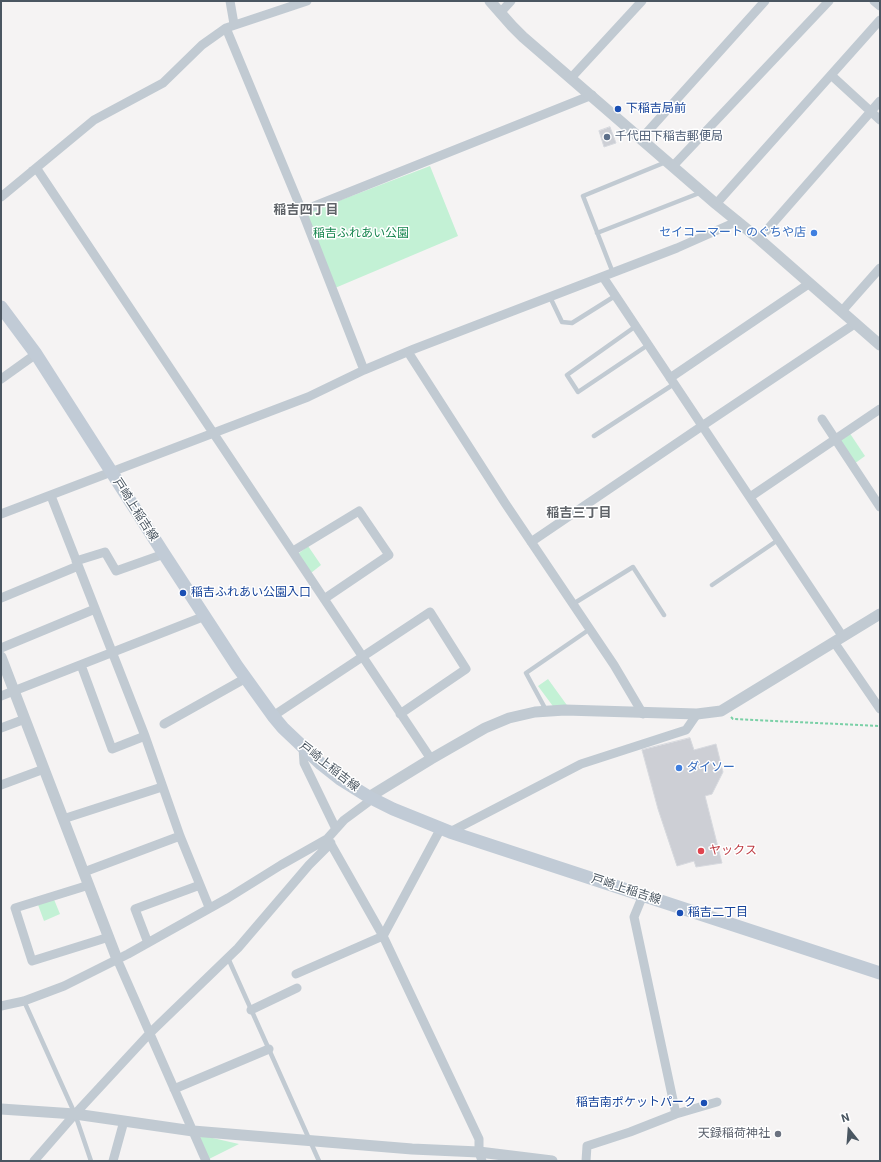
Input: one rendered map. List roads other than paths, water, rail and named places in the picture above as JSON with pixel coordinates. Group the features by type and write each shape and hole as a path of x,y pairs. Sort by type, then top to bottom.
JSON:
{"main road":[{"name":"戸崎上稲吉線","path":"1,307 36,354 164,554 273,716 303,748 340,779 369,797 393,809 446,830 880,973"}],"street":[{"path":"230,1 230,26 364,370"},
{"path":"1,196 94,120 163,83 202,44 230,26 307,1"},
{"path":"490,1 524,37 880,345"},
{"path":"500,13 511,1"},
{"path":"572,78 642,1"},
{"path":"641,139 764,1"},
{"path":"670,164 828,1"},
{"path":"874,1 880,6"},
{"path":"716,204 880,20"},
{"path":"831,76 880,120"},
{"path":"302,211 592,95"},
{"path":"759,239 880,101"},
{"path":"32,171 37,169 431,759"},
{"path":"1,514 308,398 364,370 677,248 738,221"},
{"path":"842,311 880,268"},
{"path":"602,277 778,540 880,709"},
{"path":"672,381 810,283"},
{"path":"531,542 856,323"},
{"path":"408,352 505,503 632,693 643,714"},
{"path":"1,379 36,354"},
{"path":"750,497 880,409"},
{"path":"822,419 880,507"},
{"path":"51,496 145,736 180,836 209,907"},
{"path":"293,551 359,511 390,555 324,599"},
{"path":"1,598 77,563 105,552 116,571 164,554"},
{"path":"1,648 95,609"},
{"path":"273,716 430,612 466,668 400,714"},
{"path":"34,1161 150,1033 228,958 329,841 336,829 344,820 367,803 369,797 431,759 491,725 509,718 535,712 565,710 643,714 696,714 721,712 880,614"},
{"path":"1,696 205,616"},
{"path":"1,657 117,960 206,1161"},
{"path":"81,665 112,749 145,736"},
{"path":"164,724 246,678"},
{"path":"296,974 383,936 446,830 582,764 686,730 696,714"},
{"path":"1,728 25,719"},
{"path":"303,748 304,763 336,829"},
{"path":"1,785 44,769"},
{"path":"64,819 162,787"},
{"path":"84,872 180,836"},
{"path":"1,1006 24,1001 64,986 117,960 329,841"},
{"path":"329,841 383,936 479,1139 481,1157"},
{"path":"89,885 15,908 32,961 109,937"},
{"path":"148,943 136,909 200,885"},
{"path":"643,895 634,917 676,1114"},
{"path":"251,1010 297,988"},
{"path":"174,1089 269,1050"},
{"path":"586,1161 587,1146 630,1132 676,1114 717,1102"},
{"path":"1,1109 75,1114 193,1131 412,1149 481,1157 552,1161"},
{"path":"113,1161 124,1121"}],"lane":[{"path":"613,273 583,196 670,164"},
{"path":"597,233 702,192"},
{"path":"550,297 562,322 572,323 615,296"},
{"path":"636,326 567,374 578,392 648,345"},
{"path":"594,436 672,381"},
{"path":"712,585 778,540"},
{"path":"573,604 633,566 664,615"},
{"path":"547,711 526,673 590,629"},
{"path":"228,958 319,1161"},
{"path":"24,1001 75,1114 92,1161"}],"place":[{"name":"下稲吉局前","path":"618,109"},
{"name":"千代田下稲吉郵便局","path":"607,137"},
{"name":"セイコーマート のぐちや店","path":"814,233"},
{"name":"稲吉ふれあい公園入口","path":"183,593"},
{"name":"ダイソー","path":"679,768"},
{"name":"ヤックス","path":"701,851"},
{"name":"稲吉二丁目","path":"680,913"},
{"name":"稲吉南ポケットパーク","path":"704,1103"},
{"name":"天録稲荷神社","path":"778,1134"}],"district":[{"name":"稲吉四丁目","path":"306,211"},
{"name":"稲吉三丁目","path":"579,514"}],"park label":[{"name":"稲吉ふれあい公園","path":"361,234"}]}
